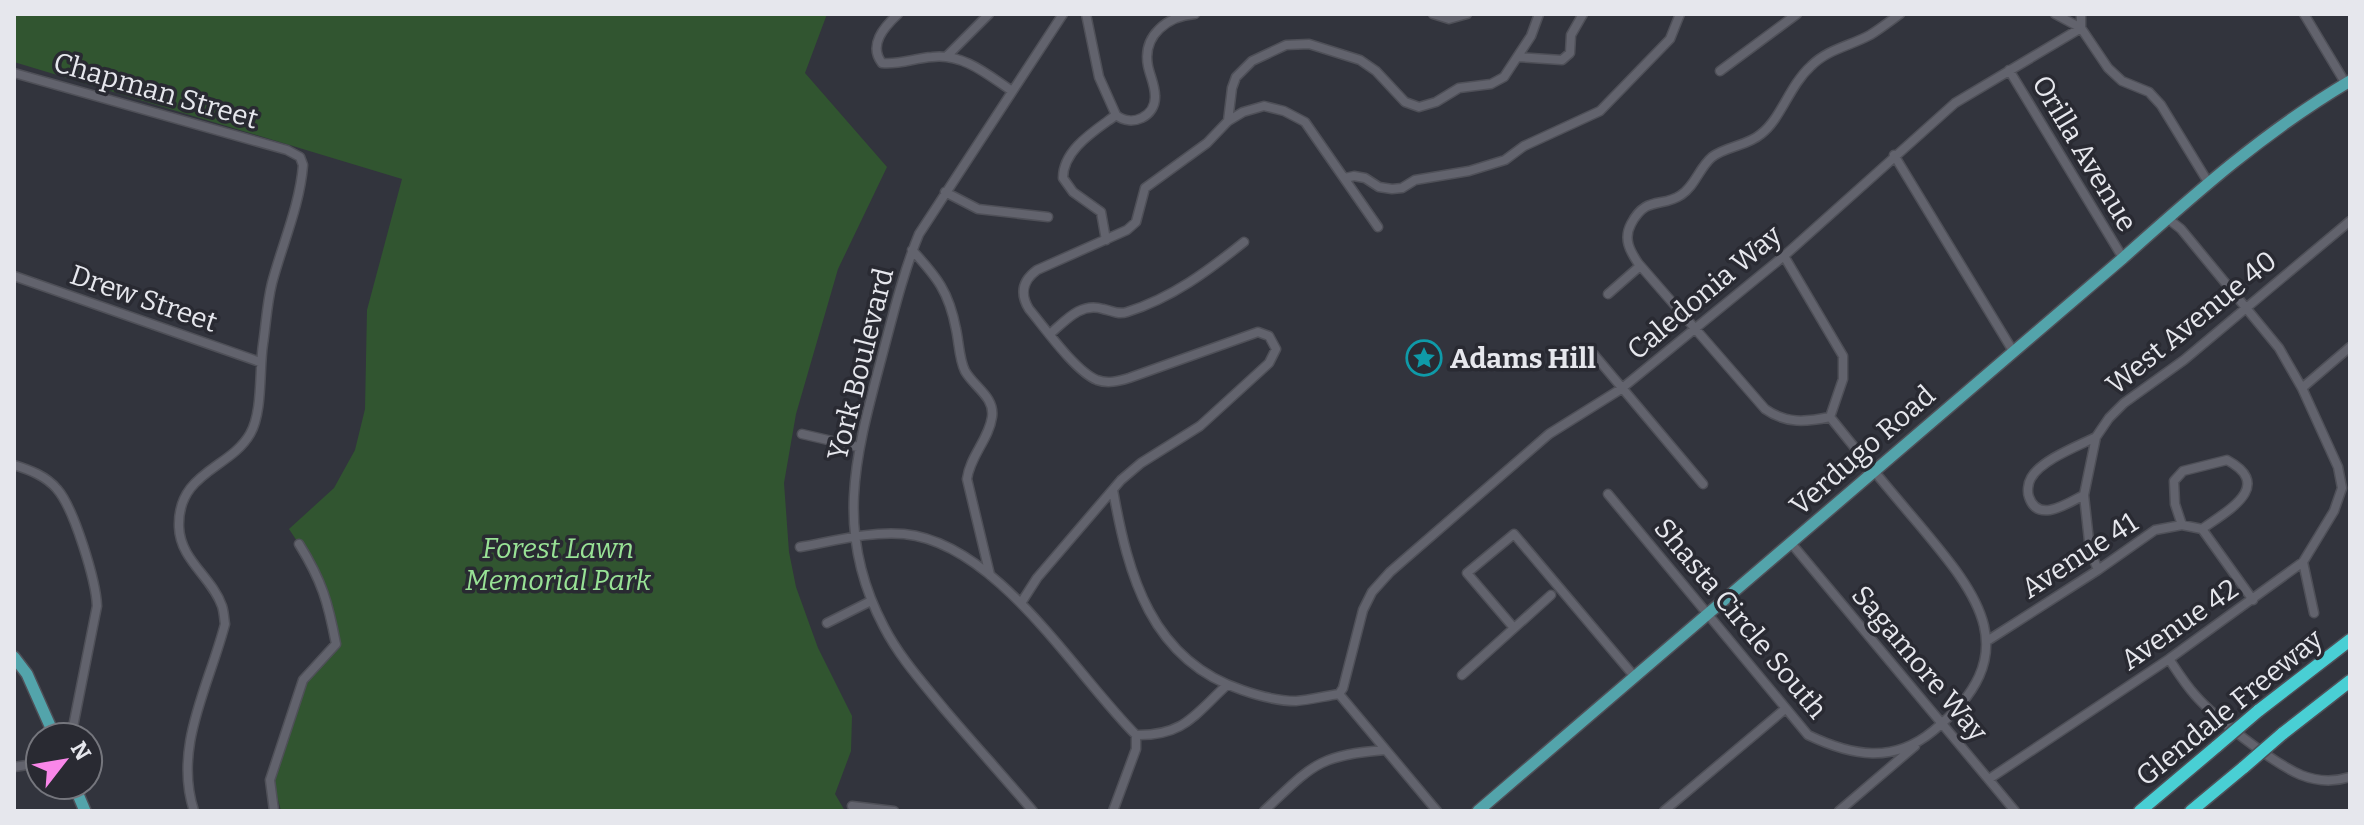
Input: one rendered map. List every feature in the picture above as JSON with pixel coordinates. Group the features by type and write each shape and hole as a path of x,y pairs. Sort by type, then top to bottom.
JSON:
{"highway":[{"name":"Glendale Freeway","path":"2140,811 2258,711 2350,640"},
{"name":"Glendale Freeway","path":"2191,811 2350,681"}],"main road":[{"name":"Verdugo Road","path":"1478,811 2208,182 2278,126 2348,82"},
{"path":"14,657 27,674 48,721"}],"street":[{"path":"898,14 885,27 877,42 876,55 882,63 947,56 974,66 1012,91"},
{"path":"947,56 989,14"},
{"name":"York Boulevard","path":"1033,811 898,651 871,601 855,537 853,497 858,447 912,250 933,210 1063,14"},
{"path":"1086,14 1099,77 1116,115 1132,121 1147,116 1154,107 1156,98 1147,63 1149,44 1157,29 1169,20 1195,14"},
{"path":"1433,14 1449,19 1467,14"},
{"path":"1228,121 1236,77 1252,61 1286,45 1309,44 1360,60 1376,71 1405,102 1419,107 1436,102 1459,88 1491,84 1504,77 1531,36 1539,14"},
{"path":"1518,57 1562,60 1570,53 1571,35 1583,14"},
{"path":"1345,178 1354,176 1365,178 1379,187 1402,188 1415,180 1469,171 1505,160 1524,146 1600,111 1670,39 1680,14"},
{"path":"1720,71 1797,14"},
{"path":"1830,417 1794,422 1778,418 1765,409 1640,266 1629,248 1629,226 1640,211 1653,202 1681,195 1702,166 1715,155 1761,135 1774,123 1799,77 1814,62 1839,47 1868,36 1900,14"},
{"path":"2055,14 2081,28 2108,68 2122,81 2149,92 2161,105 2208,182"},
{"path":"2081,14 2081,28"},
{"path":"2304,14 2348,82"},
{"name":"Caledonia Way","path":"1339,694 1363,610 1372,592 1470,500 1549,434 1621,389 1784,256 1955,103 2081,28"},
{"name":"Orilla Avenue","path":"2009,70 2123,258"},
{"name":"Chapman Street","path":"14,73 287,150 300,157 302,176 271,287 260,362"},
{"path":"1021,603 1037,578 1113,490 1141,463 1200,426 1269,363 1276,349 1269,336 1258,332 1115,382 1096,379 1079,367 1024,300 1022,288 1028,277 1037,270 1106,240 1136,222 1145,188 1207,143 1228,121 1243,112 1264,106 1284,111 1305,122 1378,227"},
{"path":"1106,240 1101,212 1073,192 1063,178 1063,169 1074,150 1116,115"},
{"path":"1894,155 2013,351"},
{"path":"945,192 978,209 1048,217"},
{"path":"2167,218 2181,229 2279,348 2302,388 2338,467 2342,488"},
{"name":"West Avenue 40","path":"2098,570 2090,550 2084,495 2096,437 2109,418 2124,403 2184,360 2350,221"},
{"path":"1050,334 1075,311 1089,307 1122,314 1153,303 1202,276 1244,242"},
{"path":"912,250 932,271 948,297 966,372 991,404 993,415 968,466 967,479 990,575"},
{"path":"1784,256 1843,356 1843,379 1830,417"},
{"path":"1608,294 1640,266"},
{"name":"Drew Street","path":"14,276 260,362"},
{"path":"2302,388 2350,347"},
{"path":"1591,351 1703,484"},
{"path":"194,811 186,767 190,735 225,624 222,606 182,545 179,526 181,506 190,488 207,470 237,449 250,435 256,418 260,362"},
{"path":"1830,417 1961,574 1981,611 1987,641"},
{"path":"802,434 858,447"},
{"path":"2084,495 2056,510 2046,511 2036,507 2030,499 2030,478 2063,453 2096,437"},
{"path":"2182,525 2175,504 2174,481 2183,471 2227,460 2239,466 2247,480 2247,491 2242,500 2202,529 2253,600"},
{"path":"14,476 15,466 44,477 58,489 75,522 96,592 97,606 74,721"},
{"path":"2342,488 2350,480"},
{"name":"Avenue 42","path":"1989,779 2169,659 2303,562 2334,511 2342,488"},
{"path":"1113,490 1133,574 1155,623 1176,652 1227,685 1281,700 1299,701 1339,694 1437,811"},
{"name":"Shasta Circle South","path":"1608,494 1808,735 1838,749 1879,754 1916,745 1970,696 1982,671 1987,641"},
{"name":"Avenue 41","path":"1987,641 2155,530 2182,525 2202,529"},
{"path":"800,547 855,537 902,534 930,538 990,575 1021,603 1136,735 1136,749 1113,811"},
{"path":"1514,628 1467,573 1514,534 1634,676"},
{"name":"Sagamore Way","path":"1791,543 2015,811"},
{"path":"274,811 270,780 303,680 336,644 329,603 318,575 299,544"},
{"path":"2303,562 2314,613"},
{"path":"1462,675 1551,595"},
{"path":"827,623 871,601"},
{"path":"2169,659 2191,692 2208,709 2287,768 2315,779 2350,777"},
{"path":"1136,735 1152,736 1175,731 1227,685"},
{"path":"1664,811 1785,709"},
{"path":"1839,811 1916,745"},
{"path":"1264,811 1310,768 1328,758 1349,752 1385,750"},
{"path":"852,806 894,811"}],"green space":[{"name":"Forest Lawn Memorial Park","path":"14,14 827,14 805,73 887,167 838,269 796,414 784,483 789,552 796,587 818,648 852,716 851,751 835,794 845,811 281,811 273,781 305,680 325,663 333,651 335,629 312,564 289,529 334,488 355,450 365,409 367,310 402,179 14,62"}],"place":[{"name":"Adams Hill","path":"1424,358"}]}
